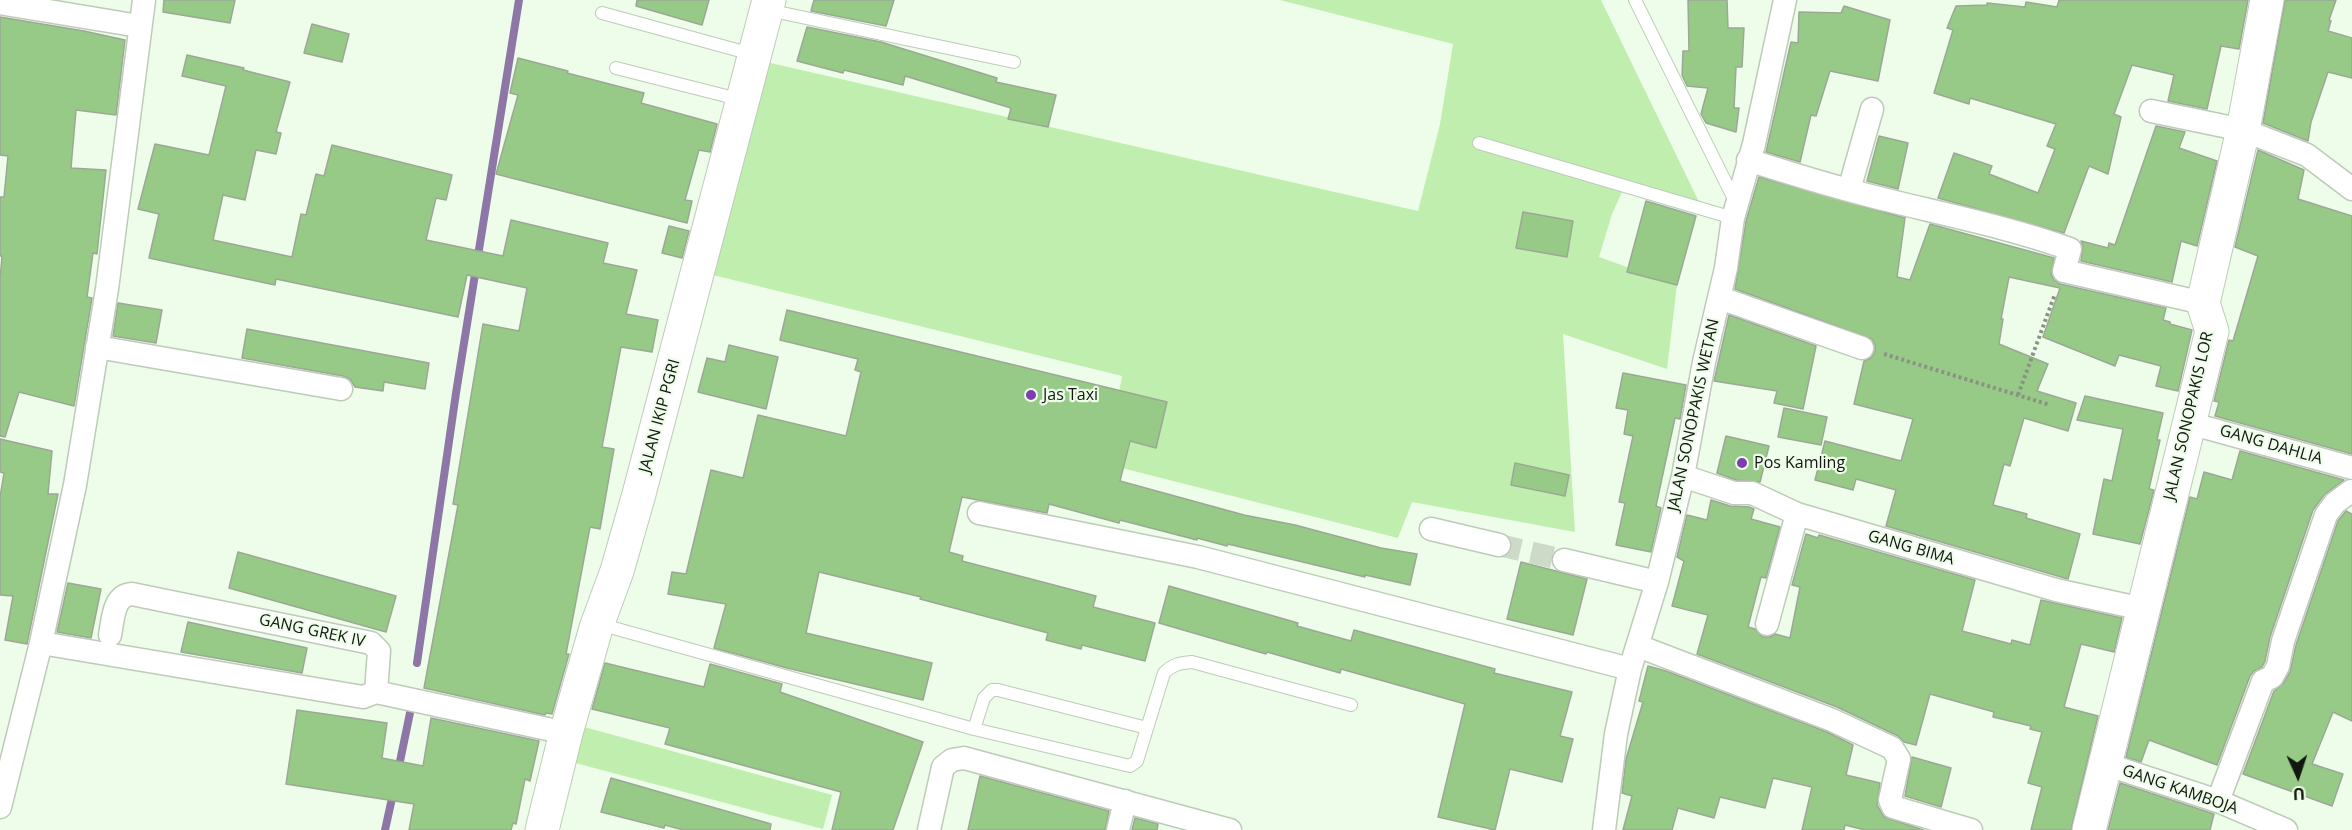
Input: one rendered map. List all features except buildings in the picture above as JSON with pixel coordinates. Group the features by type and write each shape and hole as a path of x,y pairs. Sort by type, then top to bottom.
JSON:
{"street":[{"path":"0,807 41,643 75,485 108,278 144,0"},
{"name":"JALAN SONOPAKIS WETAN","path":"1604,830 1616,734 1630,669 1657,582 1683,476 1704,362 1720,298 1735,211 1785,0"},
{"path":"1748,160 1849,190 1998,226 2070,249 2064,271 2203,303 2243,130 2267,0"},
{"path":"0,3 139,26"},
{"name":"JALAN IKIP PGRI","path":"542,830 566,733 596,628 617,571 639,495 768,5"},
{"path":"1849,190 1872,109"},
{"path":"2151,111 2243,130 2307,155 2352,189"},
{"path":"1720,298 1862,348"},
{"name":"JALAN SONOPAKIS LOR","path":"2089,830 2212,331 2203,303"},
{"path":"98,347 341,389"},
{"name":"GANG DAHLIA","path":"2189,423 2352,468"},
{"name":"GANG BIMA","path":"1683,476 1734,493 1752,493 1797,514 2056,590 2143,609"},
{"path":"2218,801 2263,681 2272,677 2278,666 2283,641 2326,514 2352,487"},
{"path":"979,513 1198,556 1630,669"},
{"path":"1767,624 1797,514"},
{"path":"1431,529 1499,545"},
{"path":"1564,560 1657,582"},
{"name":"GANG GREK IV","path":"110,635 117,602 125,595 132,594 372,643 379,651 376,692"},
{"path":"41,643 363,697 376,692 566,733"},
{"path":"1638,646 1832,720 1892,748 1899,755 1890,800 1893,807 1971,830"},
{"path":"929,830 943,767 952,760 964,758 1230,830"},
{"name":"GANG KAMBOJA","path":"2105,764 2218,801 2286,830"},
{"path":"1118,830 1125,801"}],"lane":[{"path":"1635,0 1735,211"},
{"path":"768,5 1014,62"},
{"path":"602,13 756,55"},
{"path":"616,68 743,101"},
{"path":"1479,143 1735,211"},
{"path":"596,628 610,627 974,729 1127,767 1137,761 1164,673 1171,666 1180,663 1192,662 1352,705"},
{"path":"974,729 984,698 992,690 1147,728"}],"path":[{"path":"2018,395 2064,271"},
{"path":"1862,348 2050,405"}],"green space":[{"path":"1280,0 1601,0 1701,206 1626,183 1612,214 1599,257 1677,285 1667,369 1563,334 1575,532 1412,502 1398,538 1106,464 1122,376 709,274 753,59 1418,211 1440,124 1453,44"},
{"path":"577,725 832,795 823,829 568,761"}],"waterway":[{"path":"417,663 456,393 519,0"},
{"path":"398,771 411,708"},
{"path":"385,830 394,789"}],"tunnel":[{"path":"1499,545 1564,560"}],"place":[{"name":"Jas Taxi","path":"1031,395"},
{"name":"Pos Kamling","path":"1742,463"}]}
